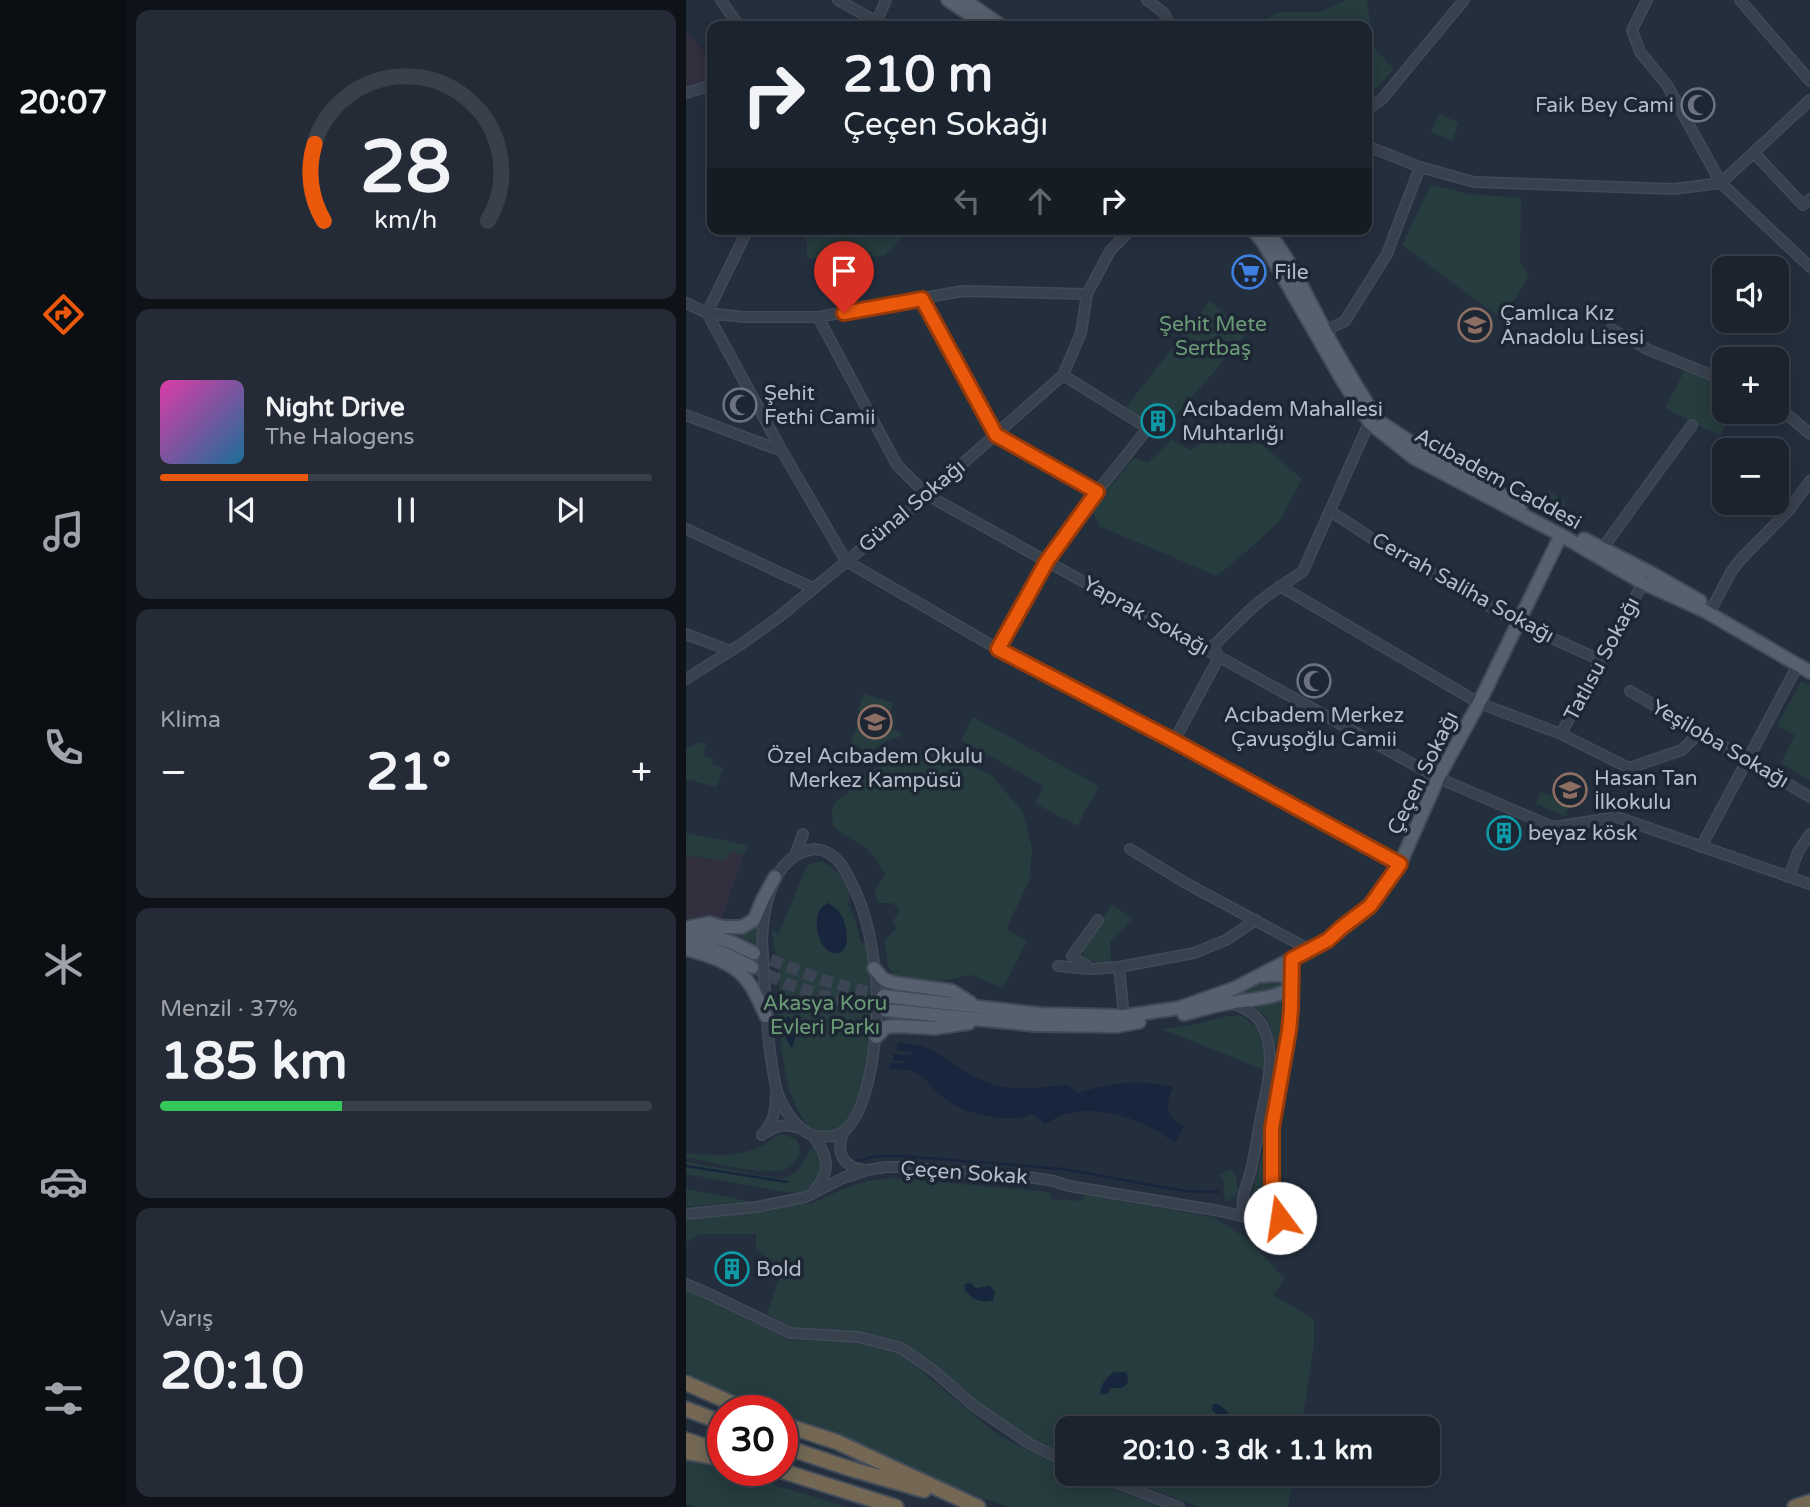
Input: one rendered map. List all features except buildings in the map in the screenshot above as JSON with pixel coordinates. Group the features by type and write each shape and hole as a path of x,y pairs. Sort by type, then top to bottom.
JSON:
{"highway":[{"path":"686,1383 713,1395"},
{"path":"686,1409 707,1418"},
{"path":"686,1415 707,1421"},
{"path":"798,1429 837,1443 978,1507"},
{"path":"686,1440 707,1447"},
{"path":"798,1451 978,1507"},
{"path":"686,1452 707,1455"},
{"path":"798,1476 896,1507"},
{"path":"1795,1507 1810,1502"}],"main road":[{"path":"948,0 980,21"},
{"path":"964,0 995,21"},
{"name":"Acıbadem Caddesi","path":"1257,235 1344,383 1371,418 1414,458 1561,535 1643,583 1708,609"},
{"name":"Acıbadem Caddesi","path":"1270,235 1303,288 1371,418 1435,458 1651,573 1804,664 1810,672"},
{"name":"Çeçen Sokağı","path":"883,996 1040,1014 1124,1016 1179,1008 1235,988 1328,940 1370,906 1400,864 1438,778 1479,703 1561,535"},
{"path":"686,928 709,923 723,927 742,927 754,920 775,877"},
{"path":"686,928 731,942 754,953"},
{"path":"686,939 752,967"},
{"path":"686,949 719,961 739,972 752,989 766,1016"},
{"path":"1292,959 1292,987"},
{"path":"874,968 883,979 953,991 974,1005"},
{"path":"1261,976 1283,975 1289,979 1292,987"},
{"path":"885,1010 1035,1024 1117,1026 1274,996 1292,987"},
{"path":"876,1037 886,1027 936,1028 989,1020"}],"street":[{"path":"721,0 736,21"},
{"path":"838,0 871,21"},
{"path":"877,21 886,0"},
{"path":"1147,0 1164,13 1168,21"},
{"path":"1372,106 1382,99 1464,0"},
{"path":"1647,0 1632,30 1640,52 1667,85 1721,183 1810,267"},
{"path":"1740,0 1810,81"},
{"path":"686,93 707,87"},
{"path":"1372,148 1420,167 1474,182 1674,189 1721,183 1810,100"},
{"path":"1755,153 1803,205 1810,199"},
{"path":"1325,331 1345,321 1387,254 1420,167"},
{"path":"707,313 745,235"},
{"path":"686,303 707,313 744,317 818,317 962,291 1087,294 1110,251 1125,235"},
{"name":"Günal Sokağı","path":"686,679 779,617 927,495 1063,375 1081,333 1087,294"},
{"path":"922,299 996,435 1097,492"},
{"path":"707,313 846,561 998,649 1400,864"},
{"name":"Yaprak Sokağı","path":"818,317 897,465 927,495 1438,778 1553,827 1617,817 1701,847"},
{"path":"1611,329 1649,350 1712,375"},
{"path":"998,649 1047,561 1145,432 1146,427 1063,375"},
{"path":"686,415 782,451"},
{"path":"1789,416 1810,435"},
{"path":"1174,741 1219,657 1213,646 1251,610 1303,571 1371,418"},
{"path":"1602,549 1692,425"},
{"path":"1708,609 1741,559 1789,510 1810,481"},
{"name":"Cerrah Saliha Sokağı","path":"1330,511 1376,541 1519,623 1600,660"},
{"path":"686,529 813,588"},
{"name":"Tatlısu Sokağı","path":"1561,734 1643,583"},
{"path":"1280,586 1479,703 1561,734 1629,768 1682,750 1700,732"},
{"path":"686,634 728,650"},
{"path":"1804,664 1701,847 1810,884"},
{"name":"Yeşiloba Sokağı","path":"1630,691 1810,797"},
{"path":"795,855 803,834"},
{"path":"1789,877 1798,852 1810,834"},
{"path":"1130,849 1184,882 1310,950"},
{"path":"843,1178 844,1160 839,1145 866,1091 874,1059 877,997 874,968 869,931 862,906 841,864 827,851 806,850 787,861 775,877 762,924 766,1016 776,1107 770,1125 762,1135 784,1125 829,1136 844,1131"},
{"path":"1091,969 1072,956 1098,920"},
{"path":"1058,966 1091,969 1119,967 1194,953 1227,940 1256,920"},
{"path":"1119,967 1124,1016"},
{"name":"Çeçen Sokak","path":"686,1214 757,1207 806,1197 843,1178 867,1170 896,1167 1054,1181 1069,1186 1220,1211 1245,1217 1262,1227 1271,1226 1280,1218 1272,1188 1272,1128 1286,1053 1292,987"},
{"path":"1230,1003 1247,1011 1262,1024 1270,1066 1270,1080 1251,1167 1242,1195 1241,1204 1245,1217"},
{"path":"775,1082 781,1101 794,1120 822,1147 826,1160 827,1171 823,1179 806,1197"},
{"path":"826,1160 843,1178"},
{"path":"844,1160 854,1168 867,1170"},
{"path":"686,1284 790,1334 859,1337 901,1348 934,1371 974,1406 1030,1444 1055,1456"},
{"path":"1125,1486 1179,1507"}],"shaded area":[{"path":"686,34 692,35 707,58 707,82 686,89"},
{"path":"732,852 744,855 721,920 709,916 693,919 686,917 686,856 724,860"}],"green space":[{"path":"1346,0 1367,0 1370,21 1264,21 1279,12 1320,12"},
{"path":"1372,38 1373,46 1394,69 1372,93"},
{"path":"1439,114 1459,123 1452,141 1431,132"},
{"path":"1431,185 1468,194 1521,198 1520,262 1529,275 1503,320 1402,245"},
{"path":"806,235 906,235 884,256 807,259"},
{"name":"Şehit Mete Sertbaş","path":"1210,301 1247,334 1161,432 1125,408"},
{"path":"1686,368 1712,381 1712,424 1726,424 1720,436 1665,408"},
{"path":"1241,427 1302,479 1280,520 1217,576 1099,526 1092,509 1134,458 1148,463 1171,440 1191,450 1201,443 1235,434"},
{"path":"1549,491 1566,503 1560,512 1539,504"},
{"path":"1801,681 1810,686 1810,781 1781,763 1795,735 1777,726"},
{"path":"864,694 893,703 887,721 858,711"},
{"path":"973,717 1099,786 1077,826 1035,803 1044,786 961,740"},
{"path":"859,721 900,732 901,736 866,754 851,741"},
{"path":"699,742 706,744 703,756 713,759 712,765 723,768 717,787 686,779 686,750"},
{"path":"915,753 953,756 992,776 1023,812 1032,849 1029,881 1006,929 1027,941 1003,988 971,975 932,983 896,977 888,966 885,940 896,929 893,921 900,910 892,903 879,903 874,893 885,874 870,852 833,826 832,809 837,800 857,781 890,758"},
{"path":"1541,792 1570,803 1565,816 1536,804"},
{"path":"686,833 748,845 744,855 732,852 724,860 686,856"},
{"name":"Akasya Koru Evleri Parkı","path":"815,862 830,866 847,882 850,894 848,904 861,942 866,944 871,1009 869,1057 858,1100 840,1127 823,1133 808,1127 788,1083 777,1011 779,986 772,930 779,934 805,870"},
{"path":"1112,904 1132,919 1110,942 1111,963 1088,961 1081,950"},
{"path":"758,922 755,944 734,935 735,933"},
{"path":"1274,979 1280,980 1283,989 1198,1006"},
{"path":"1262,1001 1289,1004 1283,1051 1278,1054 1265,1016 1251,1004"},
{"path":"1228,1016 1242,1016 1259,1029 1267,1071 1162,1029"},
{"path":"781,1134 796,1139 800,1149 796,1160 784,1169 750,1170 686,1157 691,1154 725,1155 749,1151"},
{"path":"1267,1136 1266,1178 1270,1211 1255,1218 1250,1214 1249,1204"},
{"path":"811,1148 816,1149 821,1157 822,1171 818,1180 803,1193 686,1174 686,1162 781,1179 800,1167"},
{"path":"1231,1169 1236,1176 1238,1191 1225,1202 1224,1182 1219,1175"},
{"path":"893,1178 1050,1192 1051,1199 1083,1201 1084,1194 1213,1217 1248,1239 1285,1279 1273,1295 1314,1319 1314,1346 1303,1416 1055,1416 1055,1451 977,1403 902,1343 860,1331 791,1328 767,1314 782,1269 756,1248 756,1234 700,1234 686,1242 688,1218 813,1203 868,1181"},
{"path":"686,1189 753,1202 686,1207"},
{"path":"686,1290 705,1296 789,1340 859,1342 900,1353 999,1436 1055,1463 1055,1486 1107,1486 1160,1507 1011,1507 982,1498 798,1423 798,1395 727,1395 686,1372"},
{"path":"686,1460 707,1465 707,1486 778,1486 847,1507 697,1507 686,1503"},
{"path":"1145,1486 1292,1486 1288,1507 1199,1507"}],"water":[{"path":"828,903 839,911 846,927 845,948 838,953 825,948 818,932 818,915"},
{"path":"788,1016 795,1031 792,1048 785,1033"},
{"path":"897,1043 929,1049 982,1081 1005,1087 1042,1088 1066,1084 1078,1093 1126,1083 1173,1087 1168,1110 1173,1119 1184,1126 1175,1143 1150,1127 1105,1112 1074,1112 1045,1124 1032,1114 1020,1118 998,1118 978,1114 951,1103 916,1073 890,1070 890,1063 906,1064 904,1061 894,1061 893,1054 913,1055 910,1051 897,1051"},
{"path":"967,1283 976,1288 990,1286 995,1292 993,1300 985,1302 974,1299 965,1290 964,1285"},
{"path":"1114,1372 1125,1372 1128,1383 1122,1388 1111,1388 1107,1394 1101,1394 1102,1384"},
{"path":"1213,1404 1218,1404 1230,1416 1217,1416 1212,1410"}],"waterway":[{"path":"856,1161 877,1156 903,1156 1063,1169 1184,1191 1219,1192"},
{"path":"686,1166 787,1182"}],"tunnel":[{"path":"754,953 822,980 883,996"},
{"path":"752,967 785,983 820,995 885,1010"}],"place":[{"name":"Faik Bey Cami","path":"1698,105"},
{"name":"File","path":"1249,272"},
{"name":"Çamlıca Kız Anadolu Lisesi","path":"1475,325"},
{"name":"Şehit Fethi Camii","path":"740,405"},
{"name":"Acıbadem Mahallesi Muhtarlığı","path":"1158,421"},
{"name":"Acıbadem Merkez Çavuşoğlu Camii","path":"1314,681"},
{"name":"Özel Acıbadem Okulu Merkez Kampüsü","path":"875,722"},
{"name":"Hasan Tan İlkokulu","path":"1570,790"},
{"name":"beyaz kösk","path":"1504,833"},
{"name":"Bold","path":"732,1269"}],"route":[{"path":"844,313 922,299 996,435 1097,492 1047,561 998,649 1400,864 1370,906 1328,940 1292,959 1289,1031 1272,1128 1272,1188 1280,1218"}]}
